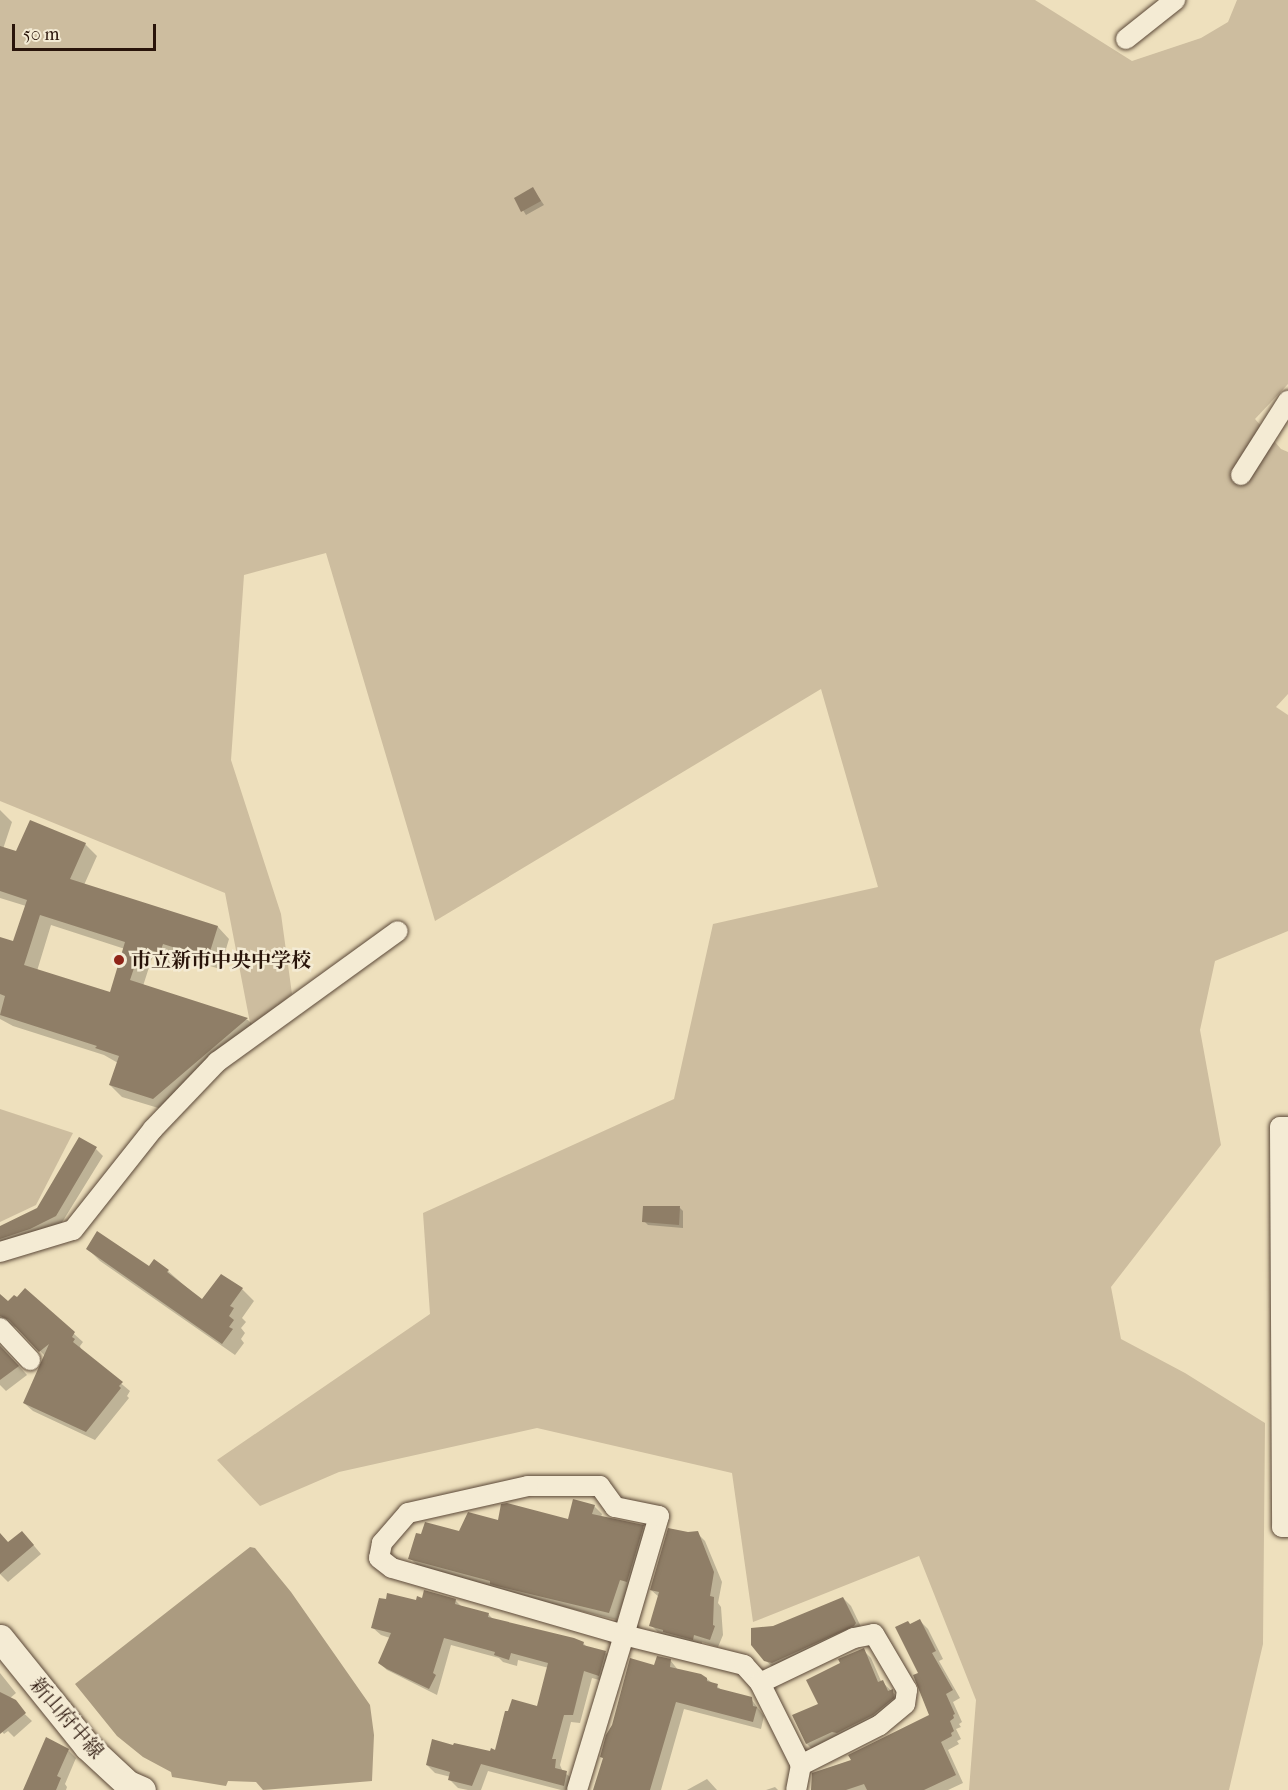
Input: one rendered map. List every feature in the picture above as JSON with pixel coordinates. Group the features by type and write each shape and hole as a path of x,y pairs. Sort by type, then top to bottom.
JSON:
{"main road":[{"name":"新山府中線","path":"0,1638 87,1746 128,1784 142,1790"}],"street":[{"path":"1126,39 1175,0"},
{"path":"1241,475 1288,401"},
{"path":"0,1252 73,1230 153,1129 217,1062 398,931"},
{"path":"1288,1127 1280,1127 1285,1345 1282,1527 1288,1527"},
{"path":"0,1328 30,1360"},
{"path":"578,1790 624,1635 659,1516 615,1507 600,1486 528,1486 408,1513 382,1543 380,1558 392,1568 624,1635 744,1665 760,1683 801,1765 796,1790"},
{"path":"760,1683 854,1638 874,1634 907,1690 905,1704 880,1725 801,1765"}],"shaded area":[{"path":"0,0 1035,0 1132,61 1201,38 1228,22 1237,0 1288,0 1288,384 1255,419 1281,449 1288,452 1288,694 1276,707 1288,715 1288,931 1215,961 1200,1030 1221,1145 1111,1287 1121,1339 1185,1373 1265,1423 1263,1644 1229,1790 969,1790 976,1700 919,1556 753,1622 732,1473 537,1428 339,1472 260,1506 217,1460 430,1314 423,1213 674,1099 713,924 878,887 821,689 435,921 326,553 244,575 231,760 281,914 292,994 251,1028 225,893 0,801"},
{"path":"0,1109 73,1133 36,1205 0,1222"},
{"path":"250,1547 255,1548 291,1592 370,1705 374,1735 372,1781 263,1790 256,1782 228,1781 226,1786 172,1777 171,1772 143,1757 117,1736 75,1684"}],"building":[{"path":"533,187 541,201 521,212 514,198"},
{"path":"30,820 86,843 70,879 218,926 208,958 163,944 160,953 141,947 130,980 248,1018 153,1099 109,1085 119,1056 95,1048 97,1046 0,1015 5,996 0,994 0,937 13,941 27,900 0,891 0,846 16,851","holes":["40,915 125,942 110,992 24,965"]},
{"path":"79,1137 97,1147 56,1216 30,1229 0,1239 0,1226 37,1208"},
{"path":"643,1206 680,1206 679,1225 642,1222"},
{"path":"97,1231 149,1266 154,1259 202,1299 221,1274 243,1288 230,1306 234,1308 229,1316 234,1320 229,1327 233,1329 222,1344 86,1249"},
{"path":"25,1288 75,1332 72,1337 75,1339 73,1342 123,1382 119,1386 121,1388 86,1432 23,1403 49,1344 39,1352 9,1320 0,1316 0,1294 8,1301 14,1295 17,1297"},
{"path":"0,1346 19,1366 0,1380"},
{"path":"573,1499 595,1505 592,1514 644,1525 627,1582 620,1580 609,1613 497,1586 490,1584 490,1581 408,1559 416,1533 421,1534 425,1522 459,1531 468,1512 498,1520 501,1504 507,1503 568,1519"},
{"path":"668,1528 688,1532 698,1531 714,1572 710,1596 714,1597 713,1625 715,1626 710,1640 694,1635 693,1640 649,1626 659,1592 650,1590"},
{"path":"22,1531 34,1545 0,1574 0,1533 8,1542"},
{"path":"424,1590 456,1599 455,1604 489,1613 488,1617 574,1638 584,1642 583,1645 606,1651 599,1676 584,1671 573,1715 564,1715 552,1759 556,1759 555,1768 567,1771 564,1786 481,1764 472,1786 448,1780 450,1772 426,1765 432,1739 453,1745 454,1743 490,1751 491,1748 495,1750 505,1711 508,1711 512,1699 537,1706 548,1663 511,1653 509,1660 494,1655 495,1652 444,1638 433,1673 436,1675 429,1689 387,1669 378,1663 391,1633 371,1628 379,1598 386,1599 387,1593 416,1600 417,1596 422,1598"},
{"path":"843,1597 856,1623 854,1626 772,1663 764,1661 751,1645 751,1628 773,1626"},
{"path":"920,1619 936,1651 932,1653 953,1690 946,1694 955,1714 950,1721 954,1731 951,1733 952,1736 941,1742 956,1775 924,1790 867,1790 864,1784 846,1790 811,1790 812,1773 851,1760 848,1755 929,1715 913,1675 918,1673 895,1627"},
{"path":"864,1648 878,1682 883,1680 888,1691 893,1689 894,1698 873,1715 837,1733 832,1732 806,1744 792,1715 818,1704 806,1680 840,1663 838,1659"},
{"path":"657,1656 671,1659 670,1667 701,1674 707,1678 707,1681 718,1684 717,1688 752,1697 753,1706 757,1707 753,1722 676,1702 650,1790 593,1790 603,1758 600,1757 606,1735 612,1725 630,1658 654,1665"},
{"path":"0,1692 16,1700 26,1713 0,1734"},
{"path":"46,1737 69,1749 57,1776 61,1778 56,1790 23,1790"}],"place":[{"name":"市立新市中央中学校","path":"119,960"}]}
